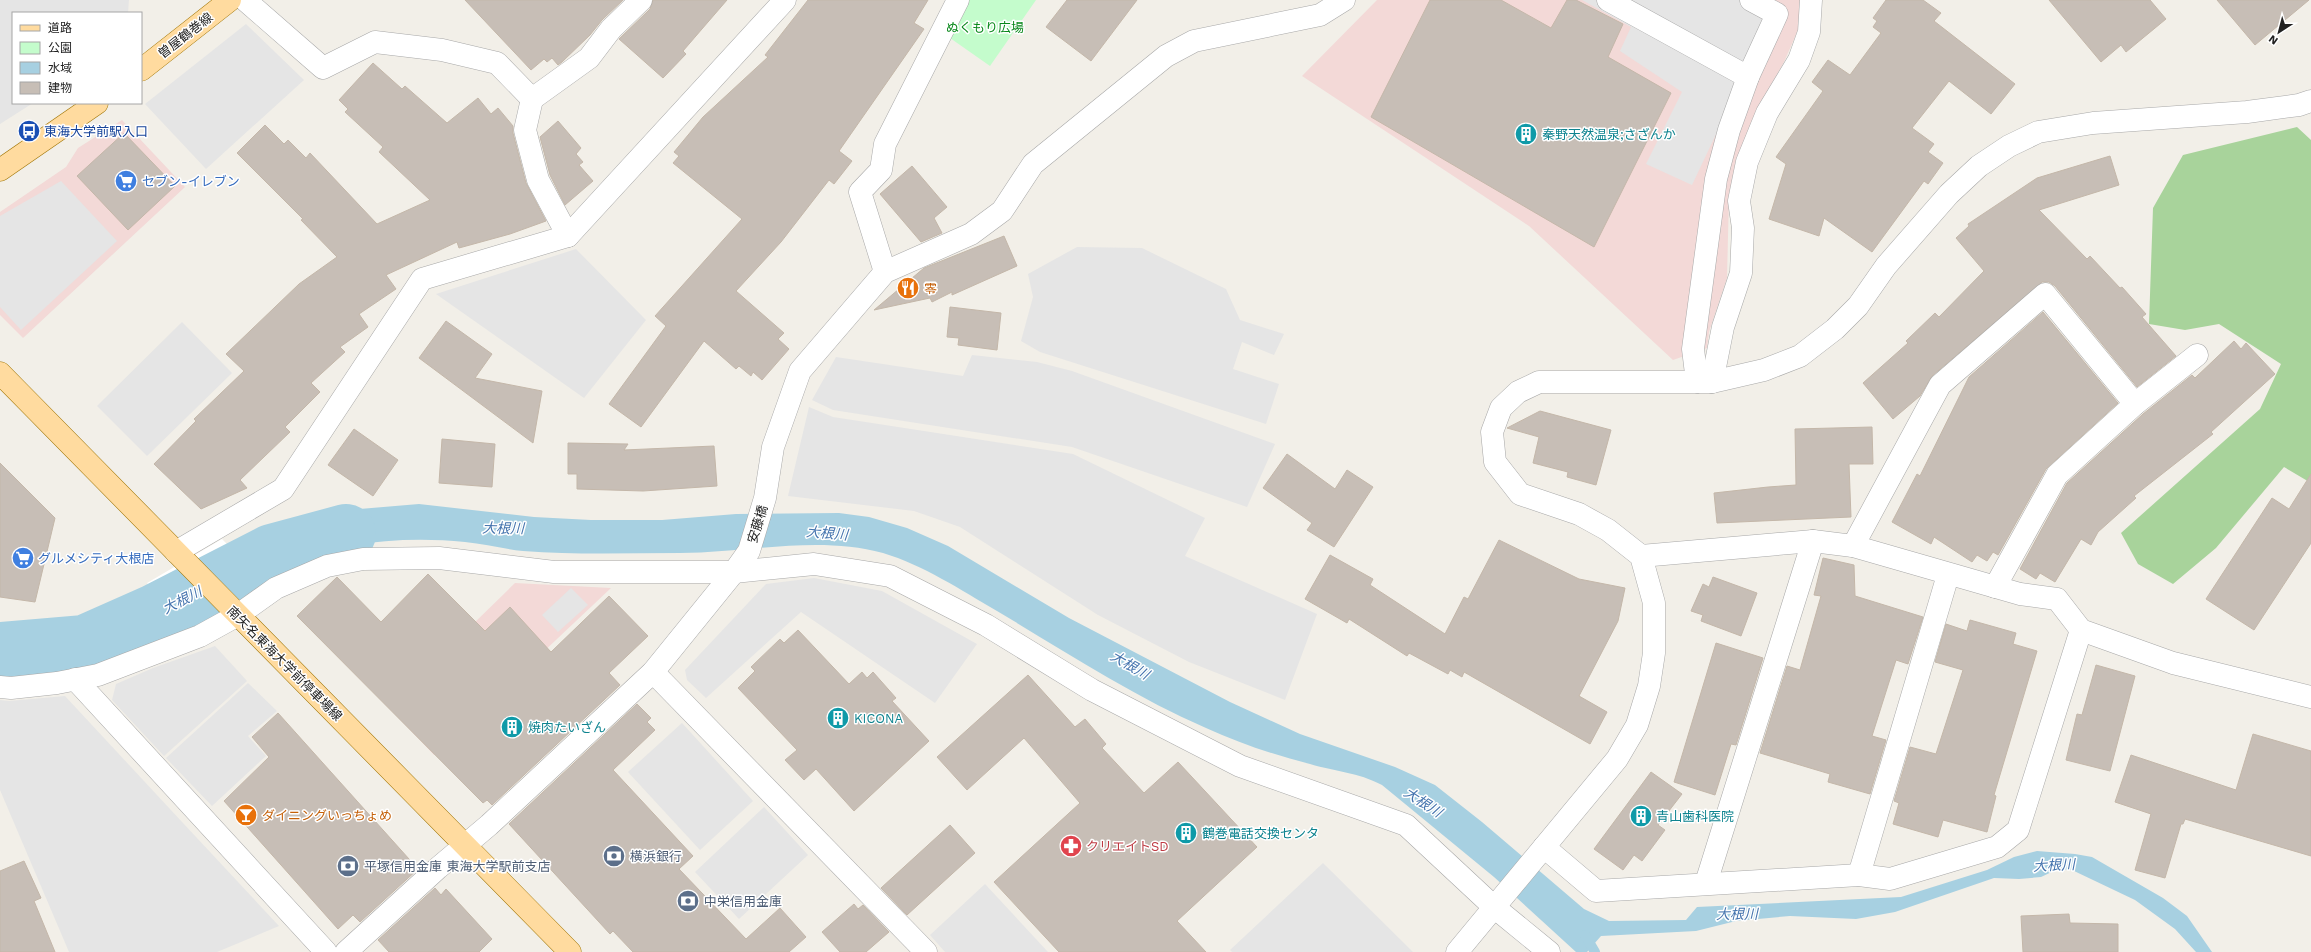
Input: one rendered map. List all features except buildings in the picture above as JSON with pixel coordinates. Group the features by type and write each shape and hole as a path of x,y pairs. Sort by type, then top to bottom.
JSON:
{"main road":[{"name":"曽屋鶴巻線","path":"142,69 230,0"},
{"path":"0,170 96,104"},
{"name":"南矢名東海大学前停車場線","path":"0,374 570,952"}],"street":[{"path":"245,0 323,68 375,42 442,50 497,63 532,99"},
{"path":"568,236 538,180 534,166 525,130 532,99 588,58 611,29 641,0"},
{"path":"180,557 283,489 422,280 568,236 785,0"},
{"path":"955,2 885,144 881,170 860,192 885,272 971,234 1002,211 1033,164 1166,56 1194,41 1320,15 1344,0"},
{"path":"1608,0 1748,77"},
{"path":"1704,382 1693,349 1716,180 1729,130 1748,77 1777,14 1751,0"},
{"path":"1704,382 1741,273 1743,228 1739,201 1747,162 1767,113 1799,60 1809,32 1811,0"},
{"path":"1457,952 1617,759 1637,725 1649,686 1654,653 1654,603 1641,556 1608,530 1579,514 1520,494 1495,462 1492,432 1501,408 1518,392 1539,382 1704,382 1764,370 1800,356 1835,329 1858,306 1886,266 1949,194 1979,166 2009,146 2038,132 2092,123 2247,112 2299,105 2311,101"},
{"name":"安藤橋","path":"346,952 653,672 734,572 749,551 765,498 773,447 800,371 885,272"},
{"path":"1852,546 1940,385 2045,294 2135,404"},
{"path":"1995,588 2057,475 2135,404 2197,355"},
{"path":"1641,556 1813,541 1852,546 1995,588 2020,594 2057,599 2081,630 2173,663 2311,698"},
{"path":"1706,883 1813,541"},
{"path":"0,687 11,688 98,676 200,636 235,612 276,588 327,566 363,559 439,558 554,572 734,572 814,564 890,576 986,625 1092,690 1240,766 1406,825 1498,901 1548,952"},
{"path":"1859,875 1948,575"},
{"path":"1538,853 1596,891 1706,883 1859,875 1890,879 1997,847 2018,830 2081,630"},
{"path":"653,672 926,952"},
{"path":"75,679 326,952"}],"shaded area":[{"path":"0,0 129,0 128,12 12,12 12,104 31,104 0,124"},
{"path":"1377,0 1800,0 1799,28 1784,62 1759,107 1729,197 1727,278 1709,332 1707,348 1673,360 1529,226 1302,76"},
{"path":"1582,0 1773,0 1770,20 1692,185 1646,164 1682,92 1620,51 1631,27"},
{"path":"246,24 304,80 206,169 145,104"},
{"path":"122,120 185,187 23,338 0,315 0,212 66,167 78,148"},
{"path":"61,181 117,241 21,330 0,307 0,216"},
{"path":"1077,247 1142,248 1226,289 1240,320 1284,334 1274,355 1242,342 1233,369 1279,384 1266,424 1040,352 1021,341 1033,297 1028,274"},
{"path":"576,249 646,320 584,398 436,294"},
{"path":"182,322 232,373 147,456 97,406"},
{"path":"972,355 1037,362 1072,371 1275,444 1247,507 1072,447 833,410 812,400 836,357 963,376"},
{"path":"809,407 833,417 1073,454 1205,518 1185,556 1317,614 1285,700 1189,662 1098,615 960,527 914,511 788,496"},
{"path":"814,578 882,591 977,644 935,703 801,612 706,698 687,680 685,670 766,584"},
{"path":"515,583 611,588 434,755 394,713 431,665"},
{"path":"571,588 588,605 558,632 542,615"},
{"path":"215,646 247,681 164,756 112,700 116,684 153,668"},
{"path":"248,683 277,711 248,736 266,756 212,806 166,758"},
{"path":"65,696 279,926 217,952 69,952 0,790 0,700 9,701"},
{"path":"682,723 753,801 700,850 628,772"},
{"path":"764,807 808,855 739,919 695,872"},
{"path":"1323,863 1413,952 1232,952 1230,950"},
{"path":"985,884 1048,952 945,952 930,935"}],"green space":[{"name":"ぬくもり広場","path":"967,0 1036,0 990,66 950,38"},
{"path":"2297,127 2311,140 2311,483 2284,467 2216,548 2173,584 2138,564 2121,533 2260,409 2281,364 2219,324 2185,330 2149,324 2153,208 2183,155"}],"water":[{"path":"419,504 534,517 591,520 662,520 736,514 839,513 869,517 907,528 948,546 1069,618 1230,702 1300,734 1395,767 1435,785 1482,822 1584,909 1609,921 1686,920 1697,907 1901,897 1987,870 2014,857 2037,851 2092,857 2163,898 2187,916 2212,952 2196,952 2175,929 2135,900 2072,870 2058,869 2041,877 2019,879 1994,878 1895,912 1856,919 1790,916 1736,921 1696,931 1601,936 1587,952 1576,952 1494,877 1382,785 1364,777 1270,753 1206,728 1126,688 927,571 883,553 858,548 833,545 807,545 680,553 582,553 523,551 465,542 419,540 372,542 326,550 282,564 277,558 247,558 177,609 159,624 117,643 101,660 52,670 0,672 0,649 22,647 56,639 83,629 106,610 140,598 219,554 288,520 324,512"}],"pier":[{"path":"222,539 269,587 194,631 147,583"}],"waterway":[{"name":"大根川","path":"0,652 85,645 155,614 272,554 346,534"},
{"path":"1585,935 1595,952"}],"place":[{"name":"東海大学前駅入口","path":"29,131"},
{"name":"秦野天然温泉;さざんか","path":"1526,134"},
{"name":"セブン-イレブン","path":"126,181"},
{"name":"零","path":"908,288"},
{"name":"グルメシティ大根店","path":"23,558"},
{"name":"KICONA","path":"838,718"},
{"name":"焼肉たいざん","path":"512,727"},
{"name":"ダイニングいっちょめ","path":"246,815"},
{"name":"青山歯科医院","path":"1641,816"},
{"name":"鶴巻電話交換センタ","path":"1186,833"},
{"name":"クリエイトSD","path":"1071,846"},
{"name":"横浜銀行","path":"614,856"},
{"name":"平塚信用金庫 東海大学駅前支店","path":"348,866"},
{"name":"中栄信用金庫","path":"688,901"}]}
